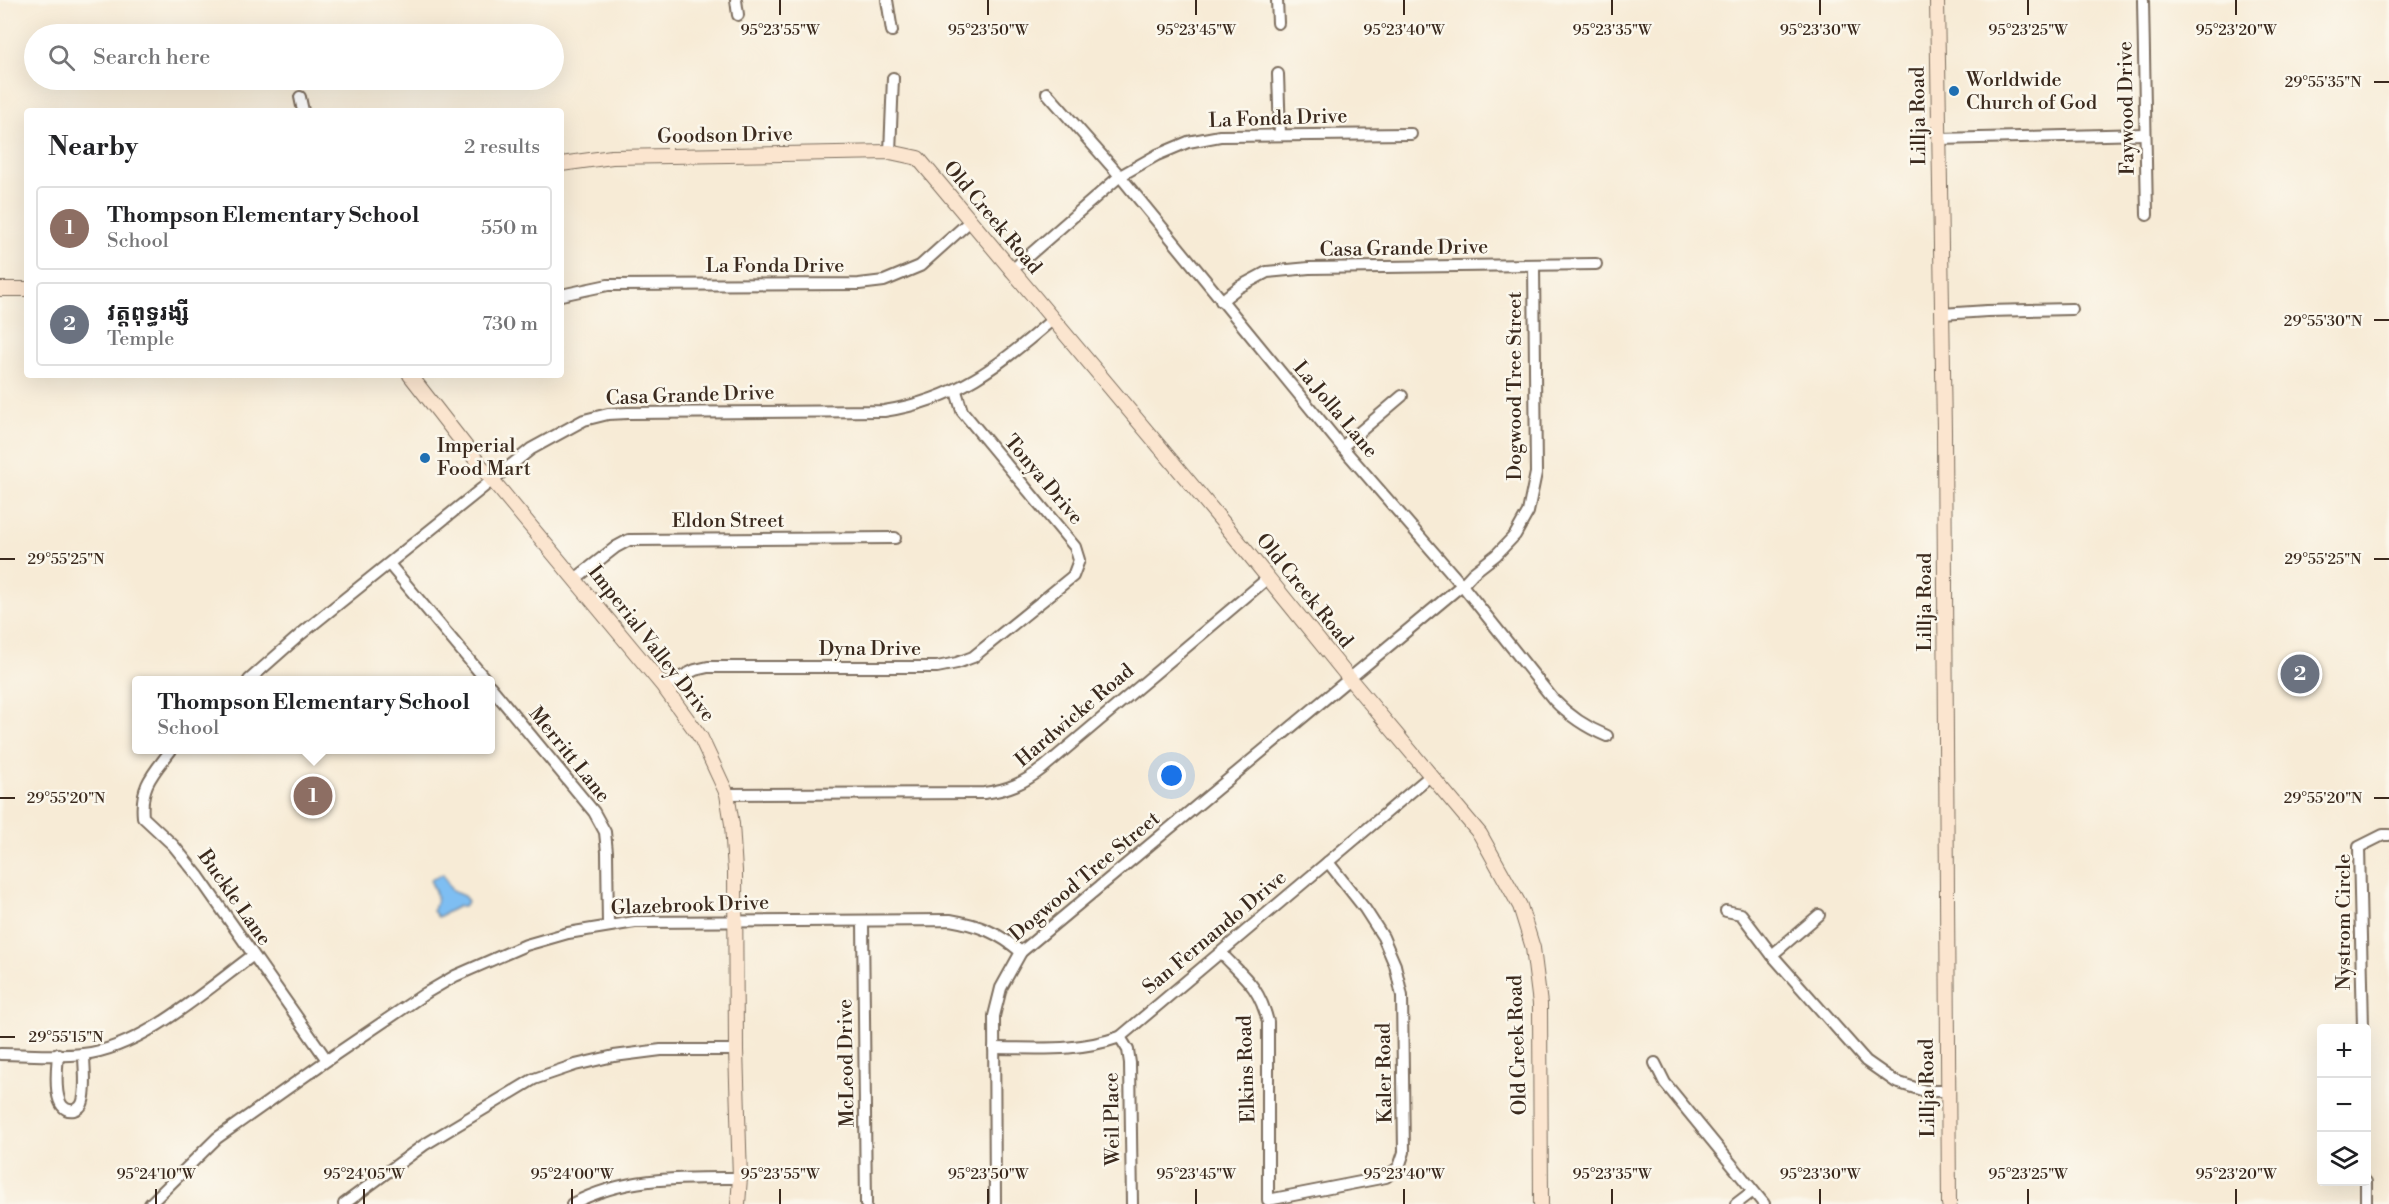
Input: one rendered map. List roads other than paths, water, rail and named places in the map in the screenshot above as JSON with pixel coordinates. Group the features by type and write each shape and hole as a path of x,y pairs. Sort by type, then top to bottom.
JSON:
{"street":[{"path":"736,0 738,15"},
{"path":"887,0 892,30"},
{"path":"1277,0 1278,23"},
{"name":"Lillja Road","path":"1937,0 1942,314 1949,1204"},
{"name":"Faywood Drive","path":"2143,0 2146,215"},
{"path":"1278,74 1280,135"},
{"path":"890,152 893,78"},
{"name":"La Jolla Lane","path":"1047,93 1120,177 1342,447 1462,585 1566,712 1586,727 1607,736"},
{"path":"300,97 302,108"},
{"name":"La Fonda Drive","path":"1011,271 1120,177 1157,155 1188,142 1220,136 1411,134"},
{"path":"1939,139 2145,134"},
{"name":"Goodson Drive","path":"564,164 612,157 890,152"},
{"name":"Old Creek Road","path":"890,152 918,158 1480,834 1520,906 1533,948 1540,1004 1541,1204"},
{"name":"La Fonda Drive","path":"564,294 608,285 859,284 884,281 920,266 969,222"},
{"name":"Casa Grande Drive","path":"1221,301 1239,287 1267,272 1309,268 1596,264"},
{"name":"Dogwood Tree Street","path":"995,1204 994,1016 1001,988 1021,952 1462,585 1515,535 1528,512 1536,473 1534,265"},
{"path":"0,290 24,289"},
{"path":"1942,314 2072,309"},
{"name":"Casa Grande Drive","path":"255,676 302,634 531,449 584,420 608,414 884,411 907,407 956,391 1005,361 1052,320"},
{"name":"Imperial Valley Drive","path":"416,378 492,480 663,686 701,738 727,794 732,824 735,921 736,1050 741,1178 738,1204"},
{"name":"Tonya Drive","path":"956,391 962,411 1075,547 1079,560 1073,576 1056,590"},
{"path":"1342,447 1402,396"},
{"name":"Eldon Street","path":"575,579 616,547 629,540 895,538"},
{"path":"389,564 482,676"},
{"name":"Hardwicke Road","path":"727,794 984,793 1007,790 1025,782 1043,768 1268,578"},
{"name":"Dyna Drive","path":"663,686 695,670 708,667 937,667 957,663 973,657 1056,590"},
{"name":"Merritt Lane","path":"495,692 594,812 605,832 608,925"},
{"name":"Buckle Lane","path":"168,754 151,777 141,799 143,817 172,845 199,877 252,956 327,1060"},
{"name":"San Fernando Drive","path":"994,1048 1078,1048 1096,1045 1120,1036 1430,776"},
{"name":"Nystrom Circle","path":"2363,1024 2359,847 2383,835 2389,835"},
{"name":"Kaler Road","path":"1268,1200 1386,1177 1399,1167 1404,1152 1402,996 1395,965 1383,937 1365,909 1328,862"},
{"path":"1726,911 1740,914 1844,1039 1876,1070 1896,1082 1916,1089 1947,1091"},
{"path":"1772,955 1819,915"},
{"name":"Glazebrook Drive","path":"150,1204 217,1138 327,1060 455,976 526,945 608,925 635,921 950,920 976,924 996,933 1021,952"},
{"name":"McLeod Drive","path":"863,922 866,1204"},
{"name":"Elkins Road","path":"1221,953 1256,989 1268,1022 1268,1200"},
{"path":"0,1054 84,1054 133,1039 152,1028 252,956"},
{"name":"Weil Place","path":"1120,1036 1128,1050 1130,1063 1132,1204"},
{"path":"344,1204 424,1145 534,1079 575,1065 614,1056 661,1050 736,1050"},
{"path":"57,1054 57,1097 60,1105 67,1110 75,1110 82,1105 84,1097 84,1054"},
{"path":"1655,1063 1665,1083 1764,1204"},
{"path":"572,1204 589,1195 657,1179 741,1178"},
{"path":"2366,1186 2366,1204"},
{"path":"1736,1204 1752,1191"}],"water":[{"path":"443,874 452,891 464,896 468,901 464,906 459,906 438,917 433,911 437,899 430,880"}],"place":[{"name":"Worldwide Church of God","path":"1954,91"},
{"name":"Imperial Food Mart","path":"425,458"},
{"name":"វត្តពុទ្ធរង្សី","path":"2300,674"},
{"name":"Thompson Elementary School","path":"313,796"}]}
